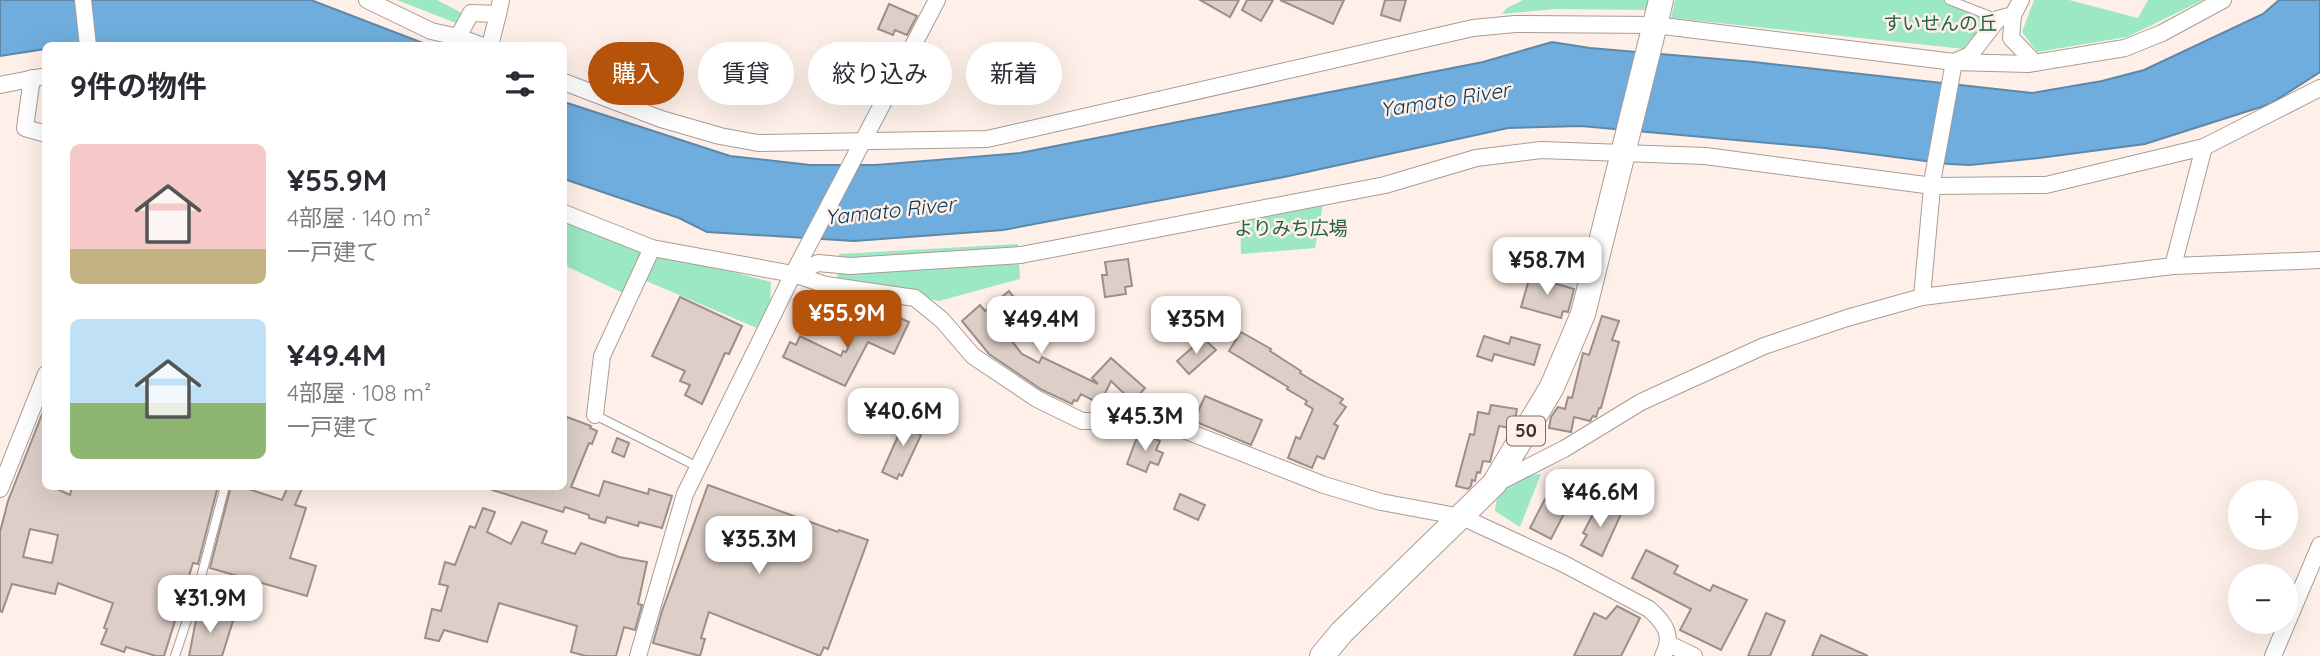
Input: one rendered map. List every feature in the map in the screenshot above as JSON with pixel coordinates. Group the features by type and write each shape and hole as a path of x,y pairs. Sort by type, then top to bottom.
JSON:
{"main road":[{"name":"50","path":"1322,656 1342,632 1494,484 1552,387 1583,314 1661,0"}],"street":[{"path":"83,0 88,42"},
{"path":"367,0 431,31 472,42"},
{"path":"638,656 685,495 798,267 937,0"},
{"path":"567,83 661,119 758,143 862,145 987,139 1473,28 1515,24 1654,29 1953,65 2035,63 2125,48 2162,33 2223,0"},
{"path":"458,37 471,13 500,7 491,42"},
{"path":"2010,11 2011,38 2035,63"},
{"path":"1922,297 1933,181 1953,65 1970,55 2010,11"},
{"path":"0,85 38,77 25,128 42,133"},
{"path":"567,214 652,248 798,267 818,262 850,266 1021,255 1385,185 1476,158 1541,150 1625,148 1933,181 2046,185 2204,148 2320,88"},
{"path":"2173,266 2204,148"},
{"path":"596,415 602,356 652,248"},
{"path":"1494,484 1564,449 1641,402 1764,346 1847,318 1922,297 2173,266 2320,260"},
{"path":"798,267 827,285 915,298 942,320 973,355 1037,399 1082,421 1161,422 1324,485 1381,502 1462,517 1564,564 1648,609 1657,616 1667,632 1666,650 1693,656"},
{"path":"0,489 42,384"},
{"path":"2273,656 2320,545"}],"lane":[{"path":"1950,0 2010,11"},
{"path":"596,415 698,467"},
{"path":"176,656 200,581 224,490"}],"green space":[{"path":"397,0 437,0 466,15 461,25"},
{"path":"1523,0 1652,0 1650,10 1556,9 1502,14 1507,8"},
{"name":"すいせんの丘","path":"1675,0 1945,0 1989,16 1964,49 1671,18"},
{"path":"2034,0 2069,0 2138,18 2148,0 2203,0 2127,37 2037,52 2022,32"},
{"name":"よりみち広場","path":"1324,199 1315,248 1241,254 1240,215"},
{"path":"567,219 647,251 625,294 567,266"},
{"path":"1018,244 1020,279 939,301 839,283 837,279 839,254"},
{"path":"654,251 771,282 770,304 759,329 644,280"},
{"path":"1541,474 1520,527 1495,511 1499,494 1504,488 1524,477"}],"water":[{"path":"0,0 311,0 420,42 42,42 42,49 0,56"},
{"name":"Yamato River","path":"2279,0 2320,0 2320,72 2270,104 2145,144 1970,165 1825,148 1581,126 1508,128 1284,177 1003,230 854,241 707,232 679,218 567,180 567,103 730,156 810,165 876,165 1020,153 1483,62 1552,42 2032,93 2102,81 2144,70 2263,14"}],"building":[{"path":"1200,0 1239,0 1230,17"},
{"path":"1247,0 1273,0 1261,21 1242,10"},
{"path":"1280,0 1344,0 1333,24"},
{"path":"1385,0 1406,0 1400,21 1381,15"},
{"path":"889,4 917,16 907,35 895,30 893,35 878,29"},
{"path":"1128,259 1132,286 1125,287 1126,294 1105,297 1102,275 1107,275 1105,262"},
{"path":"1530,276 1574,289 1568,312 1563,311 1561,318 1521,307"},
{"path":"1009,291 1033,321 1011,340 1022,354 1039,363 1042,357 1098,384 1092,378 1111,358 1145,388 1133,402 1111,381 1100,404 1081,394 1072,404 1042,390 989,354 962,321 980,305 985,311"},
{"path":"680,297 742,326 729,354 725,353 702,404 685,395 690,385 680,381 685,371 652,356"},
{"path":"1062,311 1077,326 1060,341 1046,325"},
{"path":"891,314 909,322 894,354 868,342 845,386 783,357 790,342 796,345 800,336 841,356 843,351 846,352 861,319 884,330"},
{"path":"1602,316 1619,321 1612,340 1619,342 1601,408 1590,421 1574,417 1571,432 1549,428 1551,417 1558,407 1565,409 1568,397 1572,398 1583,353 1589,355"},
{"path":"1241,332 1271,349 1270,351 1301,371 1300,373 1343,399 1340,403 1346,407 1334,424 1338,426 1324,459 1317,456 1312,468 1288,458 1296,437 1300,439 1313,409 1305,404 1307,401 1287,389 1288,387 1229,351"},
{"path":"1484,336 1509,344 1511,337 1540,345 1534,365 1494,354 1492,361 1477,356"},
{"path":"1203,338 1216,350 1189,374 1177,361"},
{"path":"1205,396 1262,420 1251,445 1194,421"},
{"path":"1491,405 1517,409 1515,420 1509,428 1499,426 1490,462 1483,461 1480,473 1477,472 1471,486 1468,489 1456,486 1470,434 1474,435 1478,412 1489,414"},
{"path":"42,414 42,490 59,490 70,495 71,490 217,490 198,564 193,563 164,656 126,647 124,652 101,644 113,603 58,583 55,594 12,584 2,612 0,611 0,532 8,501","holes":["30,529 58,535 52,563 23,557"]},
{"path":"911,416 923,421 918,433 921,435 902,476 899,474 897,479 882,472 903,425 906,426"},
{"path":"567,417 597,431 592,444 589,443 571,487 599,496 604,481 648,494 649,489 672,496 662,528 639,522 638,526 607,517 605,523 565,507 563,512 492,490 567,490"},
{"path":"1139,432 1160,441 1156,450 1163,453 1158,465 1150,462 1146,472 1127,464"},
{"path":"617,438 629,443 624,457 612,452"},
{"path":"708,485 838,532 839,530 868,540 828,649 824,647 820,656 709,612 701,638 705,639 700,656 653,643"},
{"path":"230,490 251,490 282,500 286,490 301,490 295,505 306,508 290,558 316,566 307,596 210,568"},
{"path":"1180,494 1205,505 1198,520 1174,509"},
{"path":"1545,499 1566,510 1551,539 1530,528"},
{"path":"1599,503 1621,514 1602,556 1581,545 1587,535 1583,533"},
{"path":"483,508 495,512 487,532 511,544 522,522 547,531 542,543 575,554 581,543 619,557 647,562 638,604 642,605 635,630 624,627 616,656 586,656 571,652 577,626 499,603 487,642 444,630 439,641 425,638 432,609 441,611 448,586 439,584 445,562 455,565 470,526 475,528"},
{"path":"1646,550 1678,566 1674,573 1710,591 1713,585 1747,600 1721,650 1680,630 1691,609 1632,578"},
{"path":"1617,606 1640,618 1621,656 1574,656 1594,613 1606,619"},
{"path":"198,610 233,621 222,656 189,656"},
{"path":"1766,613 1785,621 1770,656 1748,656"},
{"path":"1821,635 1868,656 1812,656"}]}
